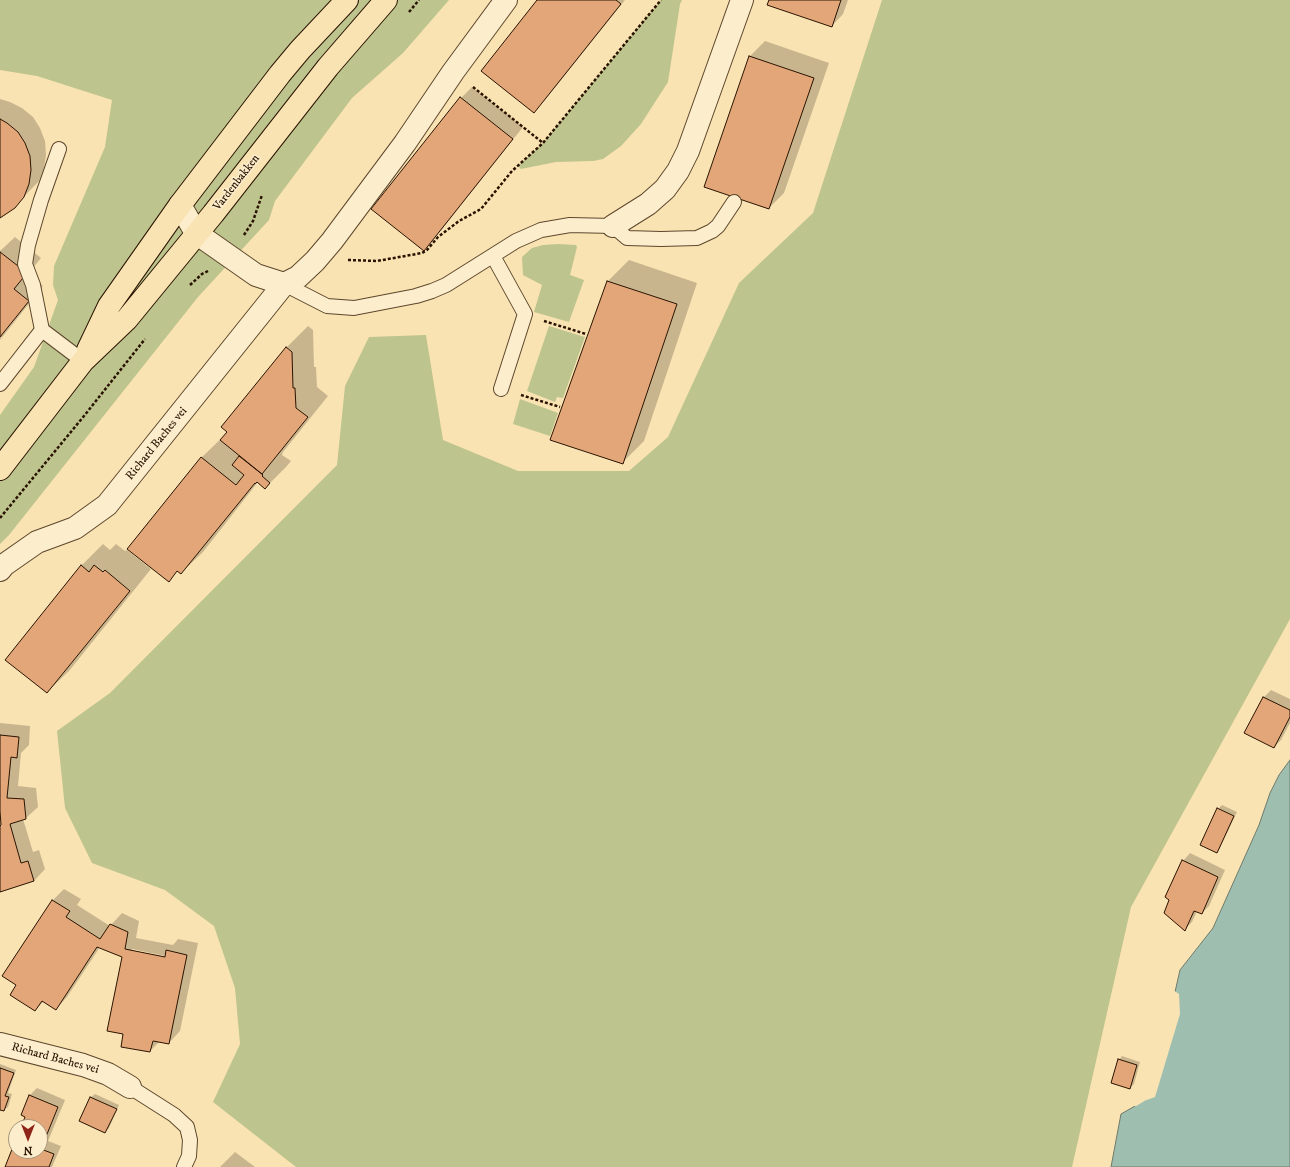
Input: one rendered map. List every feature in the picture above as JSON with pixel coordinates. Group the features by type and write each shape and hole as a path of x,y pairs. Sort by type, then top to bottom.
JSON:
{"main road":[{"name":"Vardenbakken","path":"83,361 109,306 180,205 280,74 300,50 347,0"},
{"name":"Vardenbakken","path":"0,469 83,361 128,319 196,234 214,214 328,67 386,0"}],"street":[{"path":"180,205 196,234 256,274 292,288 298,277 324,251 404,143 453,72 506,0"},
{"path":"613,226 648,204 665,189 678,171 688,151 742,0"},
{"path":"180,205 214,214"},
{"name":"Richard Baches vei","path":"0,570 4,565 37,542 75,528 108,504 292,288"},
{"name":"Richard Baches vei","path":"0,1044 83,1065 108,1074 130,1087"}],"lane":[{"path":"59,149 41,200 28,245 25,264 33,285 42,330 83,361"},
{"path":"292,288 327,306 354,308 416,296 446,285 516,241 541,230 570,225 613,226 627,238 697,238 712,231 718,226 734,202"},
{"path":"493,256 525,314 501,389"},
{"path":"0,384 42,330"},
{"path":"130,1087 174,1115 187,1127 190,1140 189,1156 184,1167"}],"path":[{"path":"324,251 348,260 377,261 422,253 427,250 438,237 458,221 481,209 512,171 543,143 661,0"},
{"path":"453,72 543,143"},
{"path":"525,314 586,334"},
{"path":"501,389 560,407"}],"green space":[{"path":"0,0 449,0 403,53 352,98 275,201 269,220 198,297 9,535 0,544 0,415 34,367 58,300 53,285 54,266 105,147 112,100 37,76 0,70"},
{"path":"661,0 682,0 680,4 668,82 641,124 621,146 603,159 593,161 556,162 521,169 518,166 543,143"},
{"path":"882,0 1290,0 1290,619 1131,907 1072,1167 296,1167 213,1102 240,1044 235,988 214,926 165,890 92,863 65,808 57,731 110,693 337,465 345,386 369,337 426,335 443,440 518,471 629,471 668,437 739,283 813,213"},
{"path":"543,245 576,245 577,247 570,275 584,280 569,322 534,312 542,285 523,275 522,257 532,248"},
{"path":"549,326 585,337 563,398 557,397 555,402 527,391"},
{"path":"520,399 558,413 550,436 513,424"}],"shaded area":[{"path":"1290,760 1290,1167 1111,1167 1121,1114 1135,1106 1162,1049 1180,970 1213,928 1259,825 1270,793 1279,775"}],"pier":[{"path":"1173,990 1179,994 1180,1014 1155,1097 1136,1106 1131,1106 1133,1105 1160,1048"}],"building":[{"path":"537,0 616,0 621,4 534,113 481,71"},
{"path":"769,0 841,0 832,27 767,5"},
{"path":"749,56 814,78 769,209 704,187"},
{"path":"460,97 513,139 424,251 371,209"},
{"path":"0,119 18,132 25,143 30,156 31,170 29,184 24,197 15,208 0,218"},
{"path":"0,252 27,273 14,289 29,301 0,337"},
{"path":"607,281 677,304 623,464 550,440"},
{"path":"286,347 292,352 293,388 295,388 296,408 308,417 262,474 220,440 227,432 221,427"},
{"path":"239,456 263,475 262,476 270,483 265,489 257,482 255,483 181,574 177,571 169,582 127,549 201,457 236,485 244,475 232,465"},
{"path":"81,565 89,572 94,565 103,572 105,570 130,591 47,693 5,660"},
{"path":"1263,697 1290,710 1290,717 1274,748 1244,733"},
{"path":"0,735 19,737 17,758 11,757 7,798 24,799 26,819 10,824 21,863 28,861 34,881 0,892 1,825"},
{"path":"1217,808 1234,816 1217,853 1200,845"},
{"path":"1182,860 1218,877 1202,914 1194,911 1185,931 1164,913 1169,900 1165,897"},
{"path":"52,900 70,911 66,917 100,939 110,924 128,932 125,949 165,957 166,950 187,955 169,1044 153,1041 150,1052 121,1047 123,1034 107,1031 122,957 97,947 56,1010 42,1001 35,1011 10,995 16,985 2,976"},
{"path":"1118,1059 1137,1065 1130,1089 1111,1083"},
{"path":"0,1068 14,1073 5,1096 9,1097 4,1111 0,1110"},
{"path":"29,1095 58,1107 48,1132 48,1119 24,1119 25,1117 21,1115"},
{"path":"90,1097 117,1109 105,1133 79,1121"},
{"path":"48,1152 54,1154 49,1167 5,1167 8,1159 48,1159"}]}
